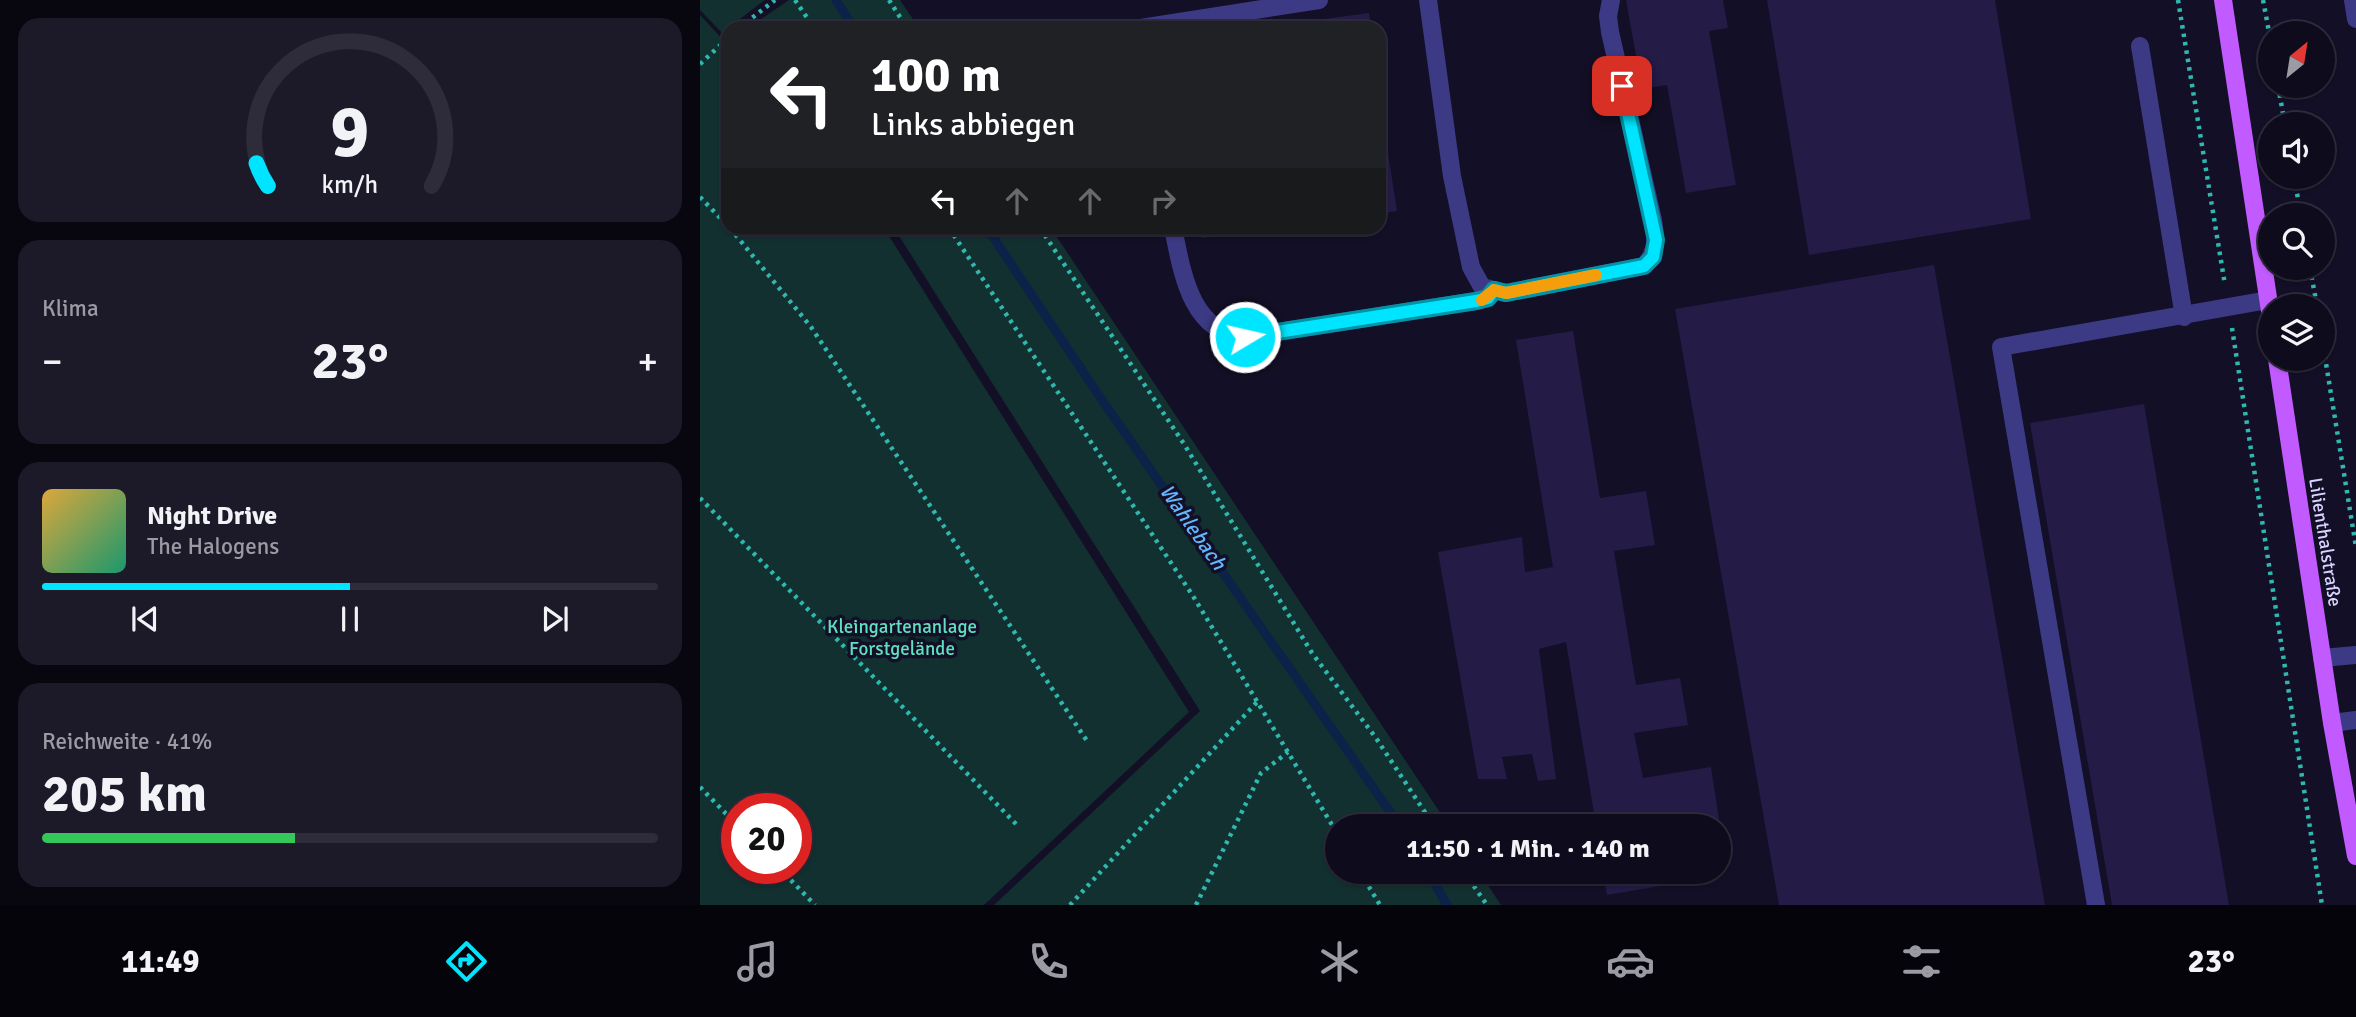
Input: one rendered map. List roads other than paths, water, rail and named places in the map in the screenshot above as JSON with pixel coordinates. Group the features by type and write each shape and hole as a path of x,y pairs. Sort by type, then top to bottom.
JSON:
{"main road":[{"path":"2223,0 2267,294"},
{"name":"Lilienthalstraße","path":"2279,371 2332,723 2356,856"}],"lane":[{"path":"1186,21 1319,0"},
{"path":"1428,0 1452,176 1471,267 1482,287 1506,293 1644,266 1653,257 1656,240 1653,219 1610,32 1608,16 1611,0"},
{"path":"2353,0 2356,19"},
{"path":"2140,46 2184,317"},
{"path":"1175,235 1192,299 1201,315 1216,329 1230,336 1245,337 1476,301 1488,298 1494,290"},
{"path":"2096,905 2001,347 2258,306"},
{"path":"2322,658 2356,655"},
{"path":"2332,723 2356,720"}],"waterway":[{"name":"Wahlebach","path":"836,0 850,21"},
{"name":"Wahlebach","path":"992,235 1104,403 1392,814"},
{"name":"Wahlebach","path":"1435,884 1447,905"}],"park label":[{"name":"Kleingartenanlage Forstgelände","path":"902,637"}]}
